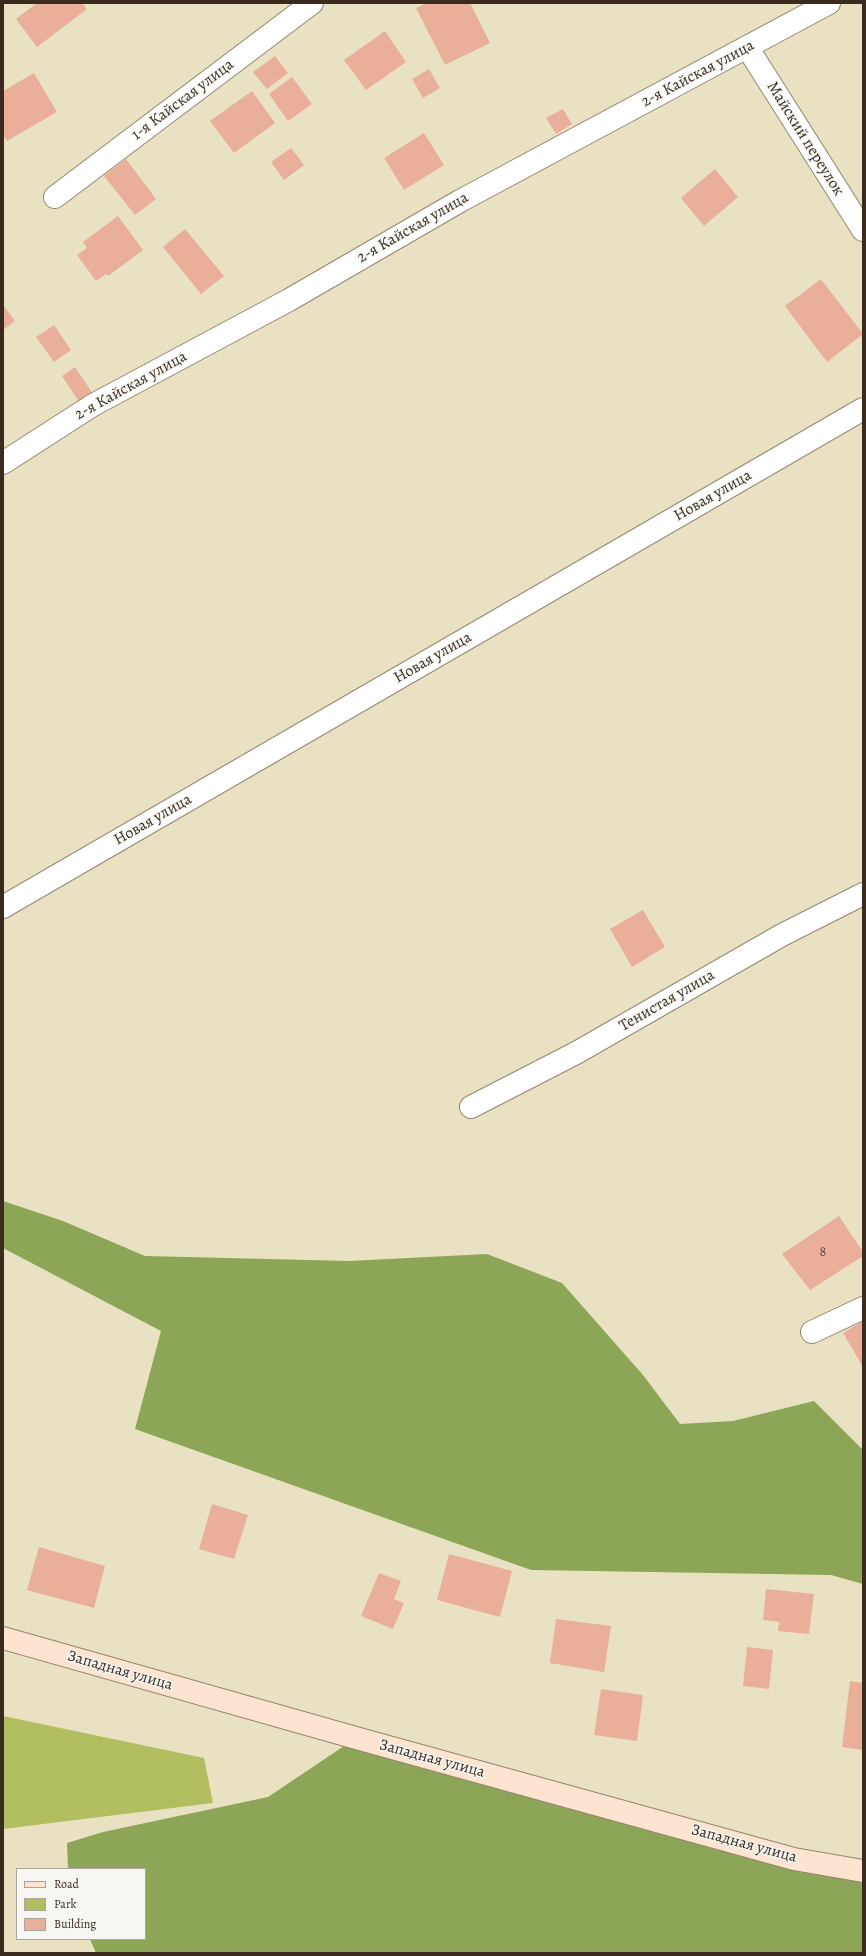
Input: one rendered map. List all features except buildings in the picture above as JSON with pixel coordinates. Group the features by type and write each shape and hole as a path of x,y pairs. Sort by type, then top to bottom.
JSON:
{"main road":[{"name":"Западная улица","path":"3,1638 356,1738 794,1858 863,1872"}],"street":[{"name":"1-я Кайская улица","path":"55,197 312,3"},
{"name":"2-я Кайская улица","path":"3,463 93,405 289,300 460,201 829,3"},
{"name":"Майский переулок","path":"747,47 863,230"},
{"name":"Новая улица","path":"3,907 863,409"},
{"name":"Тенистая улица","path":"471,1107 576,1053 782,935 863,894"},
{"path":"812,1332 863,1308"}],"green space":[{"path":"3,1201 63,1221 145,1256 349,1261 487,1254 562,1283 643,1375 680,1424 733,1421 814,1401 863,1450 863,1584 831,1575 531,1570 135,1429 161,1331 3,1248"},
{"path":"3,1716 204,1758 213,1803 3,1829"},
{"path":"356,1738 863,1871 863,1953 96,1953 90,1940 146,1940 146,1868 68,1868 67,1843 103,1832 268,1797"}]}
